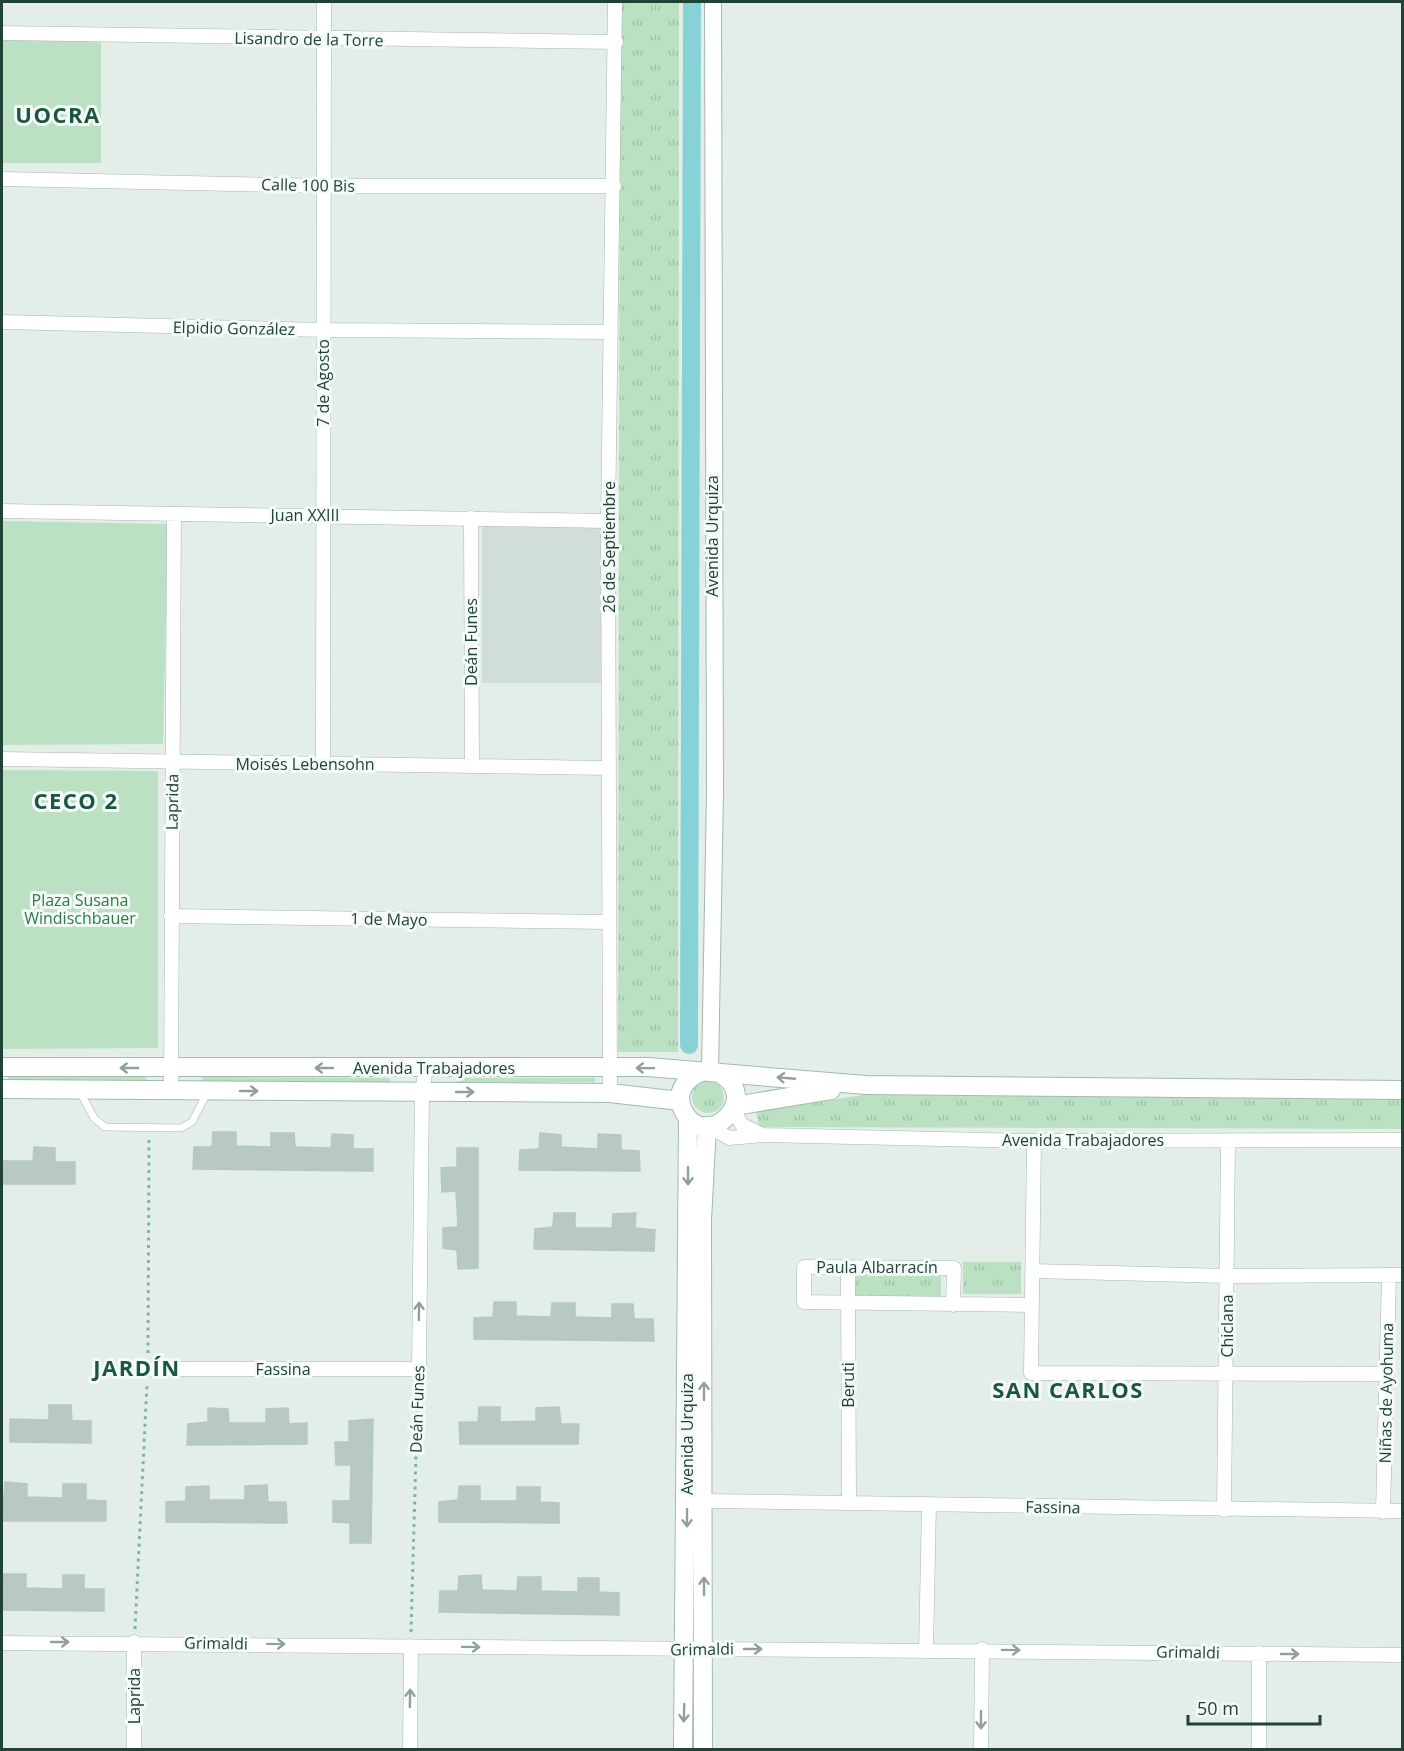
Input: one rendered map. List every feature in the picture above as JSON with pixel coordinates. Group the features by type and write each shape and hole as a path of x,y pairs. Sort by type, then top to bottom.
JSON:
{"main road":[{"name":"Avenida Trabajadores","path":"2,1067 609,1068 709,1071 866,1085 1402,1090"},
{"path":"709,1071 722,1075 734,1088 734,1108 724,1121 708,1126 688,1118 680,1101 684,1085 696,1074 709,1071"},
{"name":"Avenida Trabajadores","path":"734,1108 788,1095 866,1085"},
{"name":"Avenida Trabajadores","path":"2,1089 610,1093 680,1101"},
{"name":"Avenida Urquiza","path":"688,1118 695,1649 703,1749"},
{"name":"Avenida Urquiza","path":"683,1749 695,1649 704,1502 702,1220 708,1126"}],"street":[{"name":"7 de Agosto","path":"323,764 324,2"},
{"name":"26 de Septiembre","path":"610,1093 608,521 615,2"},
{"name":"Avenida Urquiza","path":"709,1071 715,792 713,2"},
{"name":"Lisandro de la Torre","path":"2,33 616,42"},
{"name":"Calle 100 Bis","path":"2,180 324,186 614,186"},
{"name":"Elpidio González","path":"2,322 323,330 611,332"},
{"name":"Juan XXIII","path":"2,511 608,521"},
{"name":"Laprida","path":"171,1090 174,514"},
{"name":"Deán Funes","path":"471,518 472,765"},
{"name":"Moisés Lebensohn","path":"2,759 173,764 609,768"},
{"name":"1 de Mayo","path":"171,916 608,922"},
{"name":"Deán Funes","path":"419,1369 422,1091 426,1069"},
{"path":"734,1108 742,1125 763,1135"},
{"name":"Avenida Trabajadores","path":"708,1126 729,1138 763,1135 1034,1141 1402,1140"},
{"path":"1034,1141 1031,1373 1386,1374"},
{"name":"Chiclana","path":"1224,1510 1228,1141"},
{"name":"Paula Albarracín","path":"953,1305 954,1268 804,1267 804,1302 953,1305 1032,1305"},
{"name":"Beruti","path":"848,1268 849,1503"},
{"path":"1033,1271 1228,1276 1396,1275"},
{"name":"Niñas de Ayohuma","path":"1383,1512 1386,1374 1396,1275"},
{"name":"Fassina","path":"148,1368 419,1369"},
{"name":"Fassina","path":"704,1502 1402,1512"},
{"path":"926,1650 929,1505"},
{"name":"Laprida","path":"134,1642 134,1749"},
{"name":"Grimaldi","path":"2,1643 134,1642 1402,1654"},
{"path":"410,1749 411,1646"},
{"path":"981,1749 982,1649"},
{"path":"1259,1653 1259,1749"}],"lane":[{"path":"79,1089 94,1119 105,1127 181,1128 192,1122 208,1090"}],"path":[{"name":"Deán Funes","path":"411,1646 419,1369"}],"shaded area":[{"path":"482,524 604,524 603,683 482,683"}],"green space":[{"path":"620,2 679,2 678,1052 618,1052"},
{"path":"2,36 101,36 101,163 2,163"},
{"path":"2,521 168,524 163,744 2,745"},
{"name":"Plaza Susana Windischbauer","path":"2,770 158,771 158,1048 2,1049"},
{"path":"146,1076 146,1080 8,1081 8,1077"},
{"path":"202,1077 390,1078 390,1083 202,1081"},
{"path":"457,1078 595,1078 595,1082 457,1082"},
{"path":"708,1081 719,1086 724,1097 719,1108 708,1113 697,1108 692,1097 697,1086"},
{"path":"863,1095 1402,1098 1402,1129 759,1127 756,1111"},
{"path":"963,1262 1021,1262 1021,1294 963,1294"},
{"path":"856,1275 941,1276 941,1297 855,1296"}],"building":[{"path":"213,1132 236,1132 236,1146 271,1147 271,1133 294,1133 295,1147 331,1148 332,1134 353,1135 353,1149 373,1149 373,1171 193,1169 194,1147 212,1147"},
{"path":"540,1133 561,1135 561,1147 598,1149 598,1134 621,1135 621,1150 639,1151 640,1171 519,1170 520,1150 539,1149"},
{"path":"34,1147 55,1148 55,1162 75,1162 75,1184 2,1184 2,1161 33,1161"},
{"path":"457,1148 478,1148 478,1268 458,1269 457,1250 443,1248 443,1228 458,1227 456,1191 442,1192 441,1168 457,1167"},
{"path":"554,1213 575,1213 575,1228 612,1228 613,1214 636,1213 635,1228 655,1230 654,1251 534,1249 535,1229 553,1227"},
{"path":"494,1302 516,1302 516,1316 551,1317 552,1303 575,1303 575,1317 612,1318 612,1304 633,1304 634,1319 653,1319 654,1341 474,1339 474,1318 493,1317"},
{"path":"49,1405 71,1405 72,1421 91,1421 91,1443 10,1442 10,1419 49,1420"},
{"path":"479,1407 500,1407 500,1422 536,1421 536,1408 559,1407 561,1424 579,1424 578,1444 460,1444 459,1422 478,1422"},
{"path":"208,1408 228,1409 229,1423 266,1423 266,1409 288,1408 289,1424 307,1423 307,1444 187,1445 188,1424 208,1422"},
{"path":"373,1419 371,1543 350,1543 350,1523 333,1522 333,1501 350,1501 351,1465 336,1465 335,1442 349,1442 349,1421"},
{"path":"5,1482 27,1484 27,1497 63,1498 63,1484 86,1484 86,1500 106,1501 106,1521 2,1521"},
{"path":"267,1485 268,1502 286,1502 287,1523 166,1522 166,1502 186,1501 186,1487 209,1486 209,1500 245,1500 245,1486"},
{"path":"459,1486 480,1486 480,1501 517,1501 517,1487 540,1487 540,1502 559,1503 559,1523 439,1522 439,1502 458,1500"},
{"path":"3,1574 26,1574 26,1588 63,1589 63,1575 84,1575 84,1589 104,1589 104,1611 2,1610"},
{"path":"481,1575 482,1590 517,1591 518,1577 541,1577 541,1591 578,1592 578,1578 599,1578 599,1592 619,1593 619,1615 439,1612 440,1591 458,1591 459,1576"}],"waterway":[{"path":"689,1045 692,2"}],"district":[{"name":"UOCRA","path":"58,115"},
{"name":"CECO 2","path":"76,801"},
{"name":"JARDÍN","path":"137,1368"},
{"name":"SAN CARLOS","path":"1068,1390"}]}
